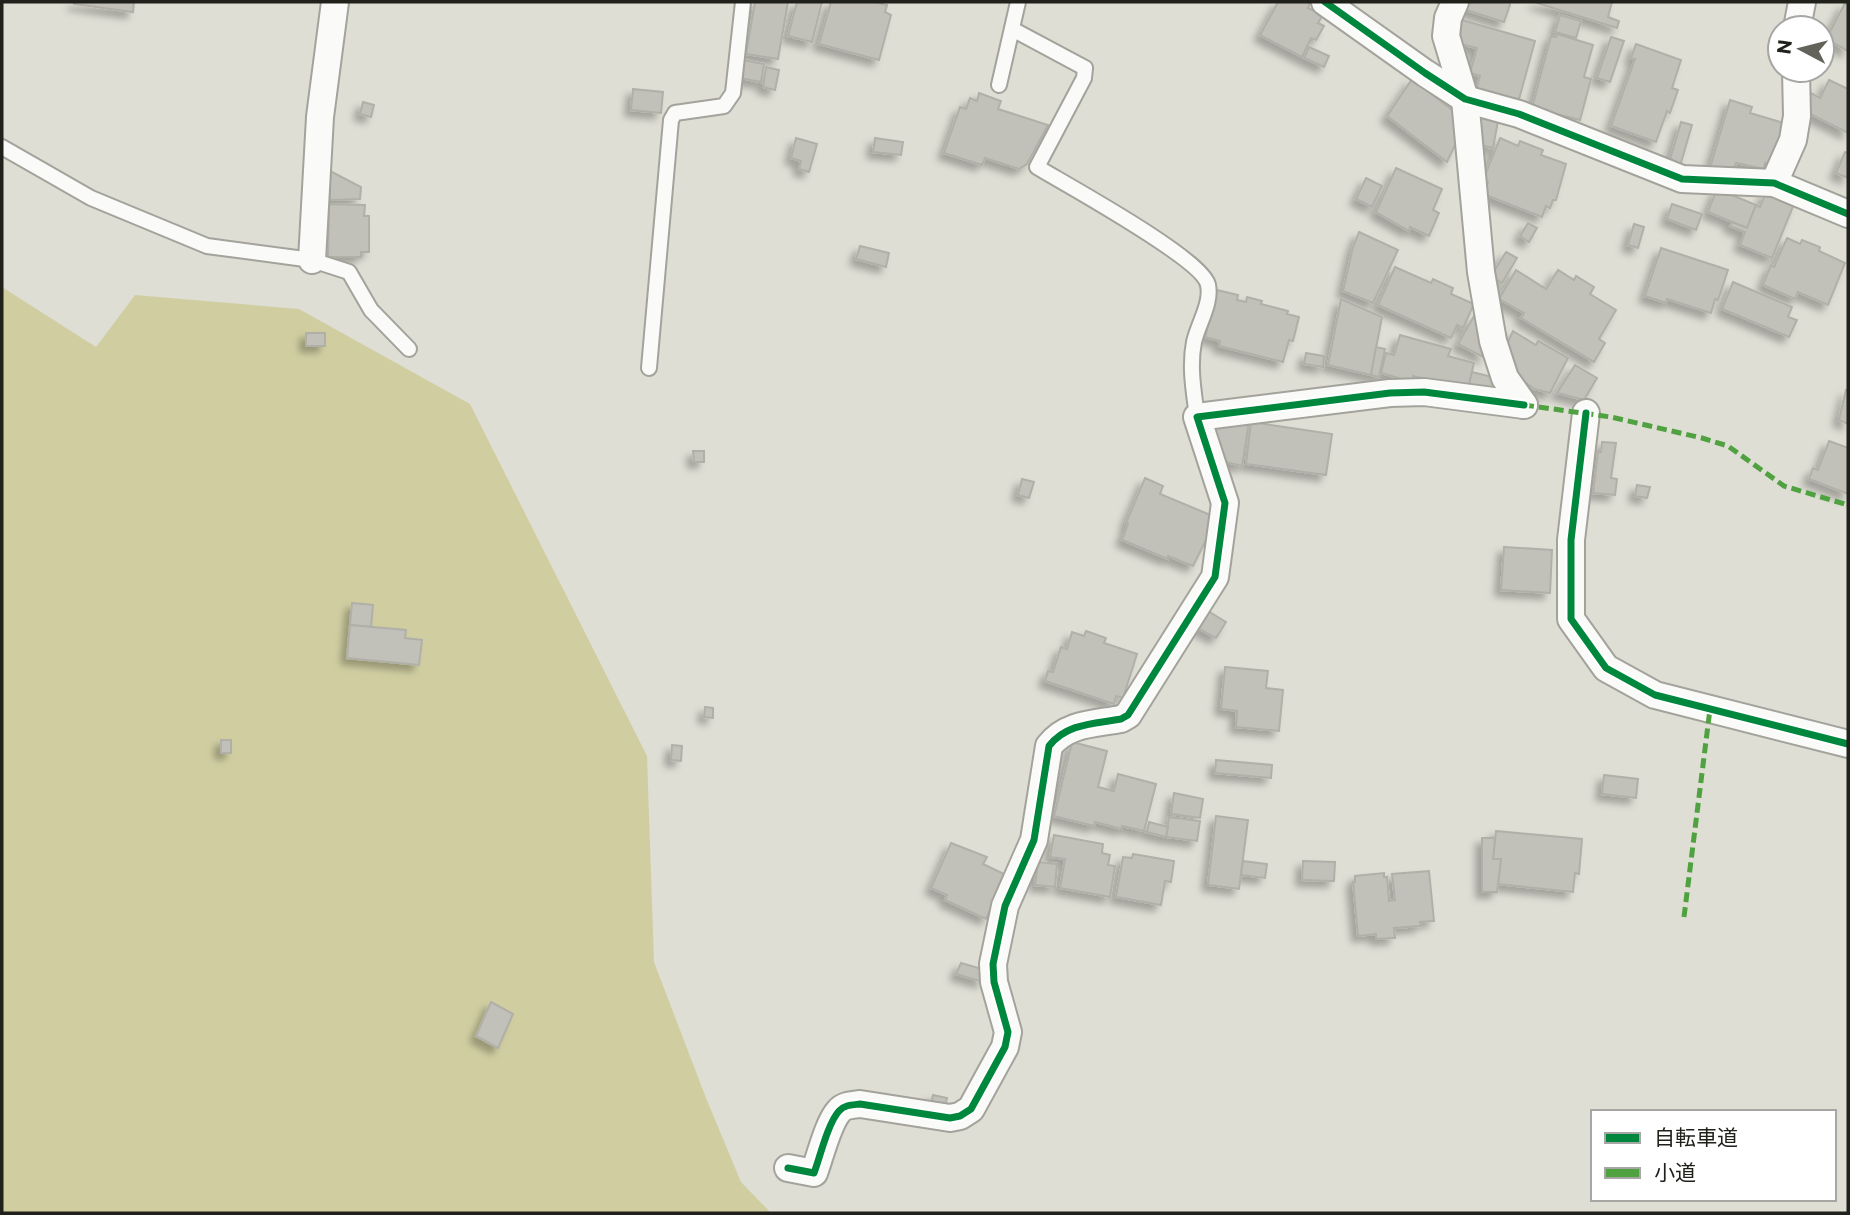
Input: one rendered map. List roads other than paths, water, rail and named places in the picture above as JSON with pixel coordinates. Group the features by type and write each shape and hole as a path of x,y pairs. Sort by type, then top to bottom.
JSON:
{"street":[{"path":"312,260 320,117 335,2"},
{"path":"1325,2 1465,99 1519,114 1682,179 1774,183 1848,214"},
{"path":"789,1168 814,1173 839,1110 848,1105 860,1104 950,1118 960,1116 971,1109 1005,1047 1008,1032 994,982 993,964 1005,906 1034,840 1049,746 1066,730 1121,719 1128,715 1215,577 1226,503 1197,417 1412,392 1524,405 1505,378 1493,341 1481,272 1465,99 1446,36 1448,18 1455,2"},
{"path":"1774,183 1793,140 1797,116 1796,84"},
{"path":"1586,413 1571,540 1571,620 1605,668 1655,695 1848,744"}],"lane":[{"path":"649,368 671,120 675,113 724,106 729,102 733,93 743,2"},
{"path":"999,85 1018,2"},
{"path":"1012,29 1085,68 1084,78 1037,167 1142,230 1199,271 1208,283 1208,297 1194,344 1192,382 1197,417"},
{"path":"2,147 91,198 196,242 208,246 312,260 349,272 371,310 409,349"}]}
